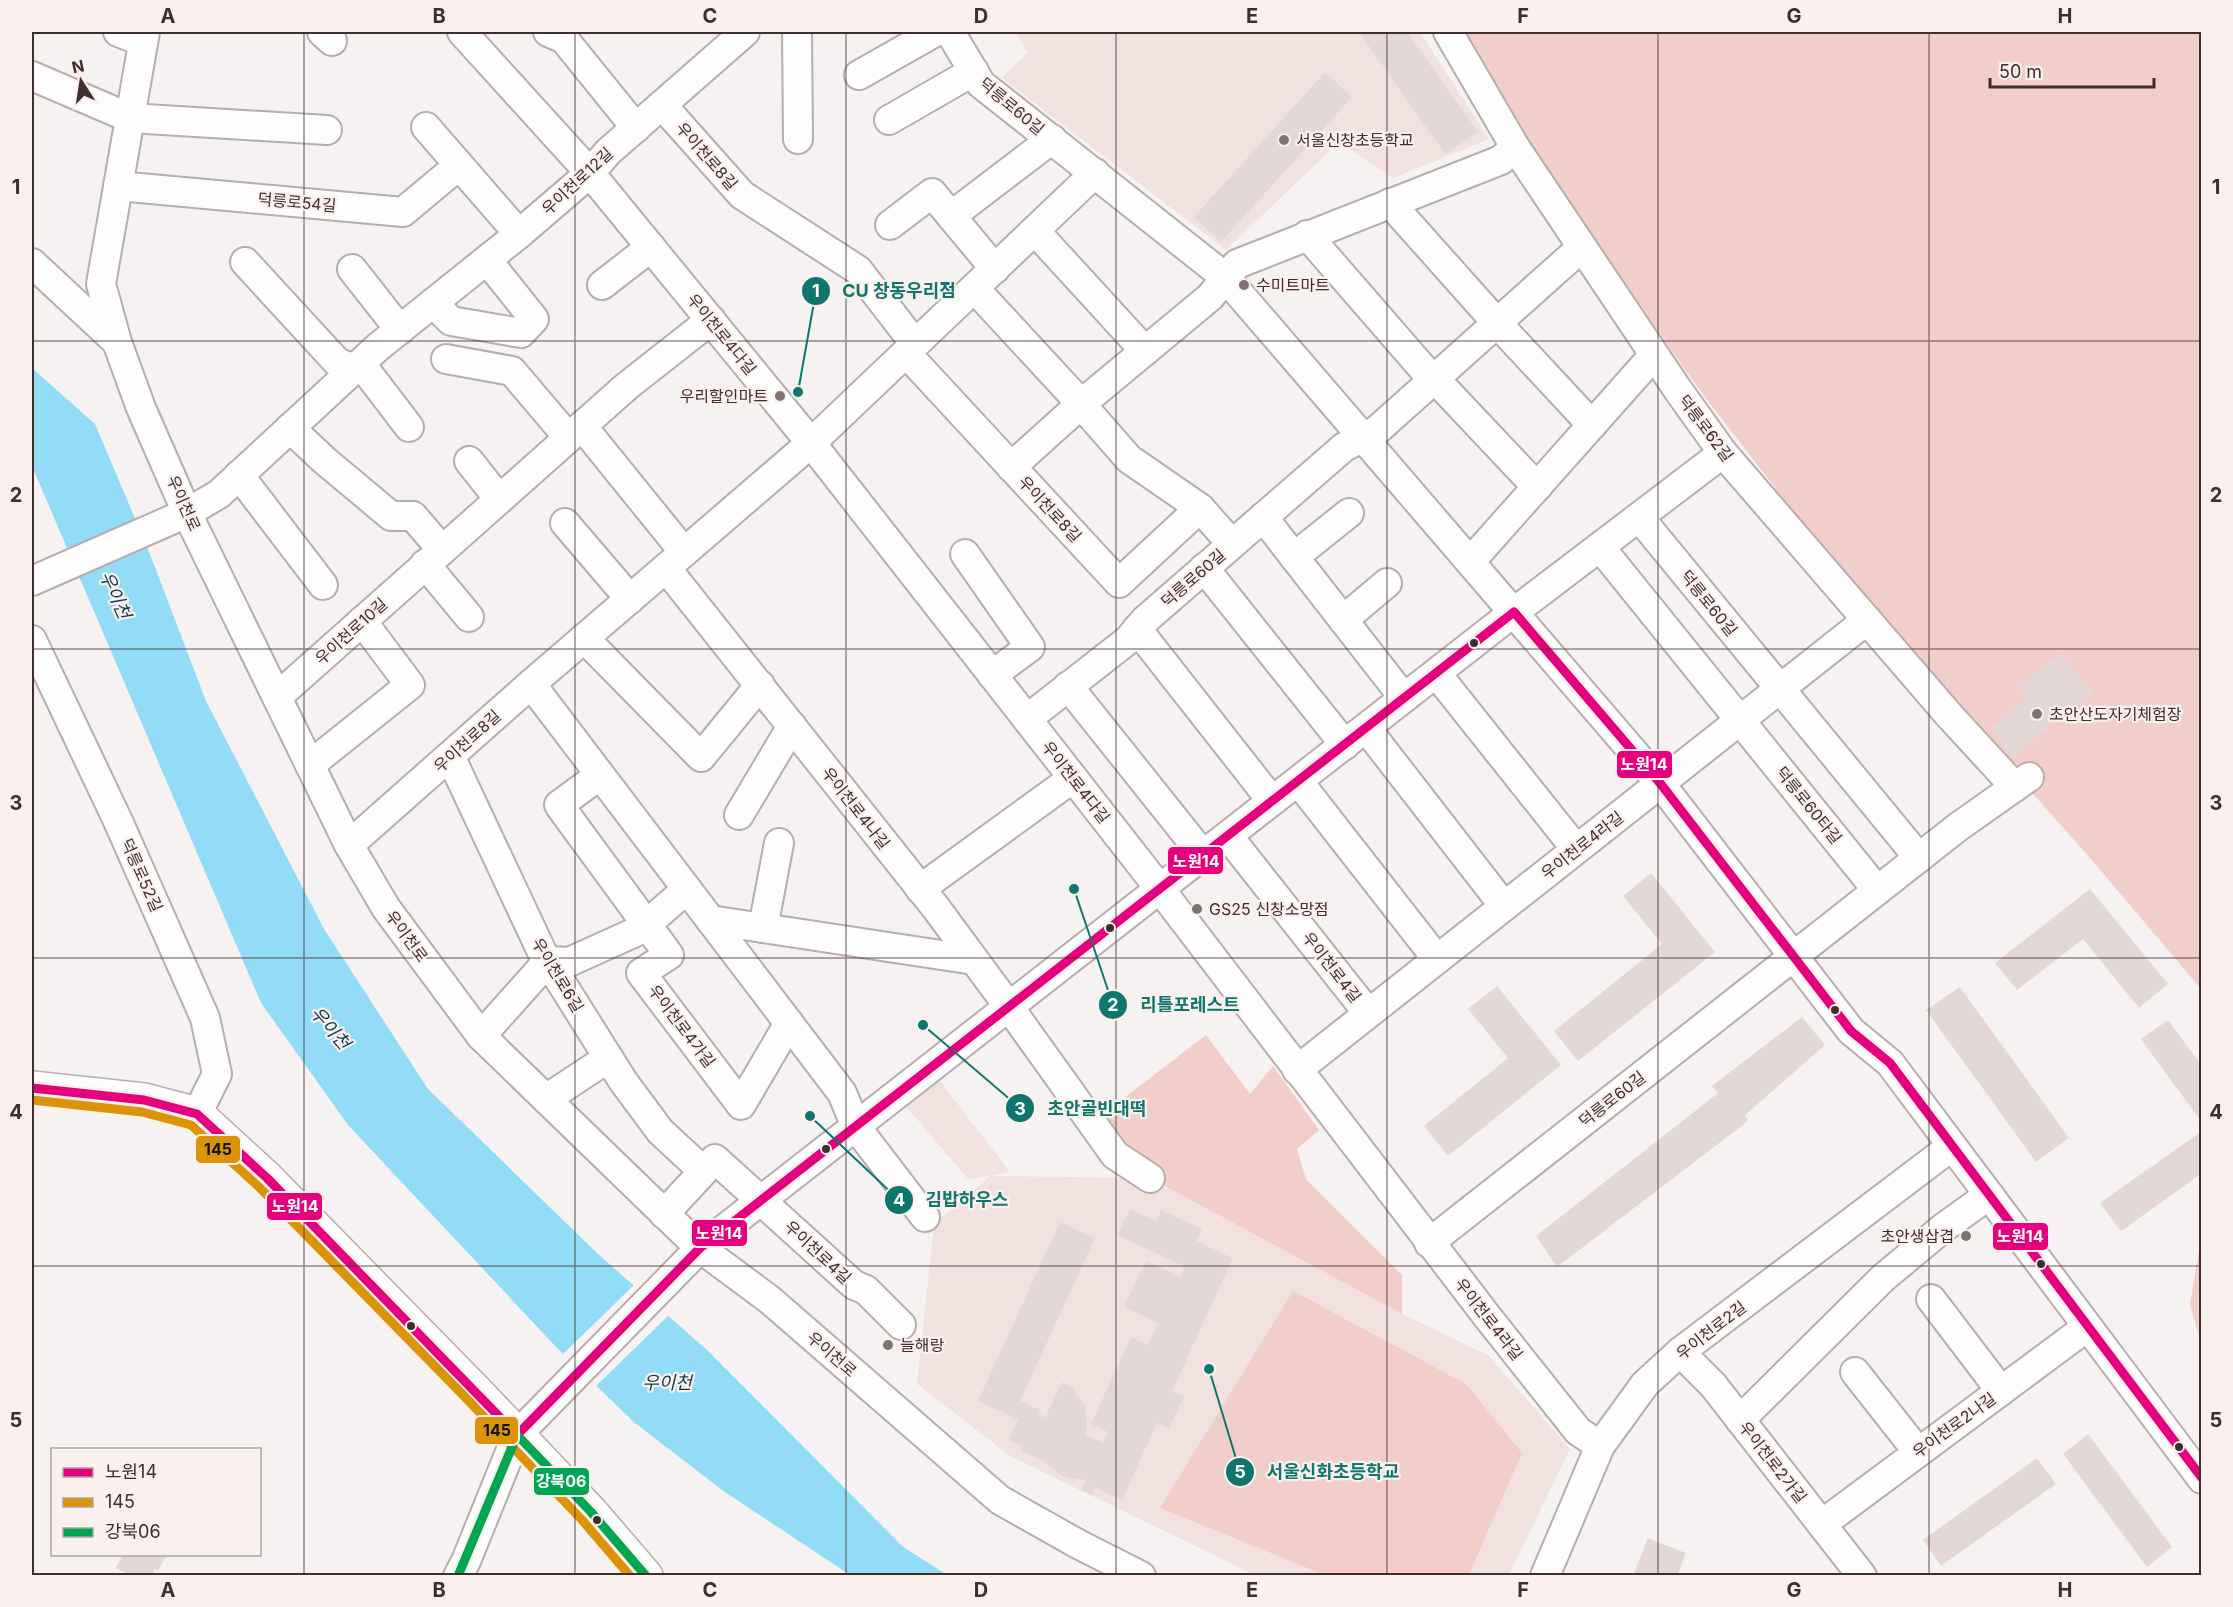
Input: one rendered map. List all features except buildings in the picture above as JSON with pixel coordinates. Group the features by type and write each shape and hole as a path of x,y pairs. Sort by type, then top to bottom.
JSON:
{"main road":[{"path":"32,1088 144,1100 197,1114 267,1178 591,1512 646,1575"}],"street":[{"name":"우이천로4다길","path":"462,32 590,173 711,320 811,443 1160,889"},
{"path":"548,32 564,39 636,128"},
{"name":"우이천로12길","path":"32,581 187,513 219,494 356,367 590,173 608,152 745,32"},
{"path":"797,32 798,139"},
{"path":"859,75 935,32"},
{"name":"덕릉로60길","path":"950,32 981,84 1225,277 1660,783 1851,1031 1890,1063 2202,1479"},
{"name":"덕릉로62길","path":"1448,32 1515,147 1654,355 1723,453 1948,714 2023,781 1919,858"},
{"path":"117,342 101,284 130,118 135,35"},
{"name":"덕릉로60길","path":"889,120 974,71"},
{"path":"32,76 130,118 327,130"},
{"name":"우이천로8길","path":"662,105 742,195 858,270 911,349 1011,467 1119,583 1200,508"},
{"path":"426,127 519,234"},
{"name":"덕릉로60길","path":"951,216 1052,139"},
{"path":"1011,467 1210,297 1237,264 1501,160 1515,147"},
{"name":"덕릉로54길","path":"118,186 404,212 458,166"},
{"name":"우이천로8길","path":"349,845 531,684 811,443 1095,173"},
{"path":"890,225 932,193 995,269"},
{"path":"1390,203 1592,425"},
{"path":"1035,231 1145,351"},
{"path":"1307,235 1426,372 1537,487"},
{"path":"602,285 651,247"},
{"name":"덕릉로60길","path":"1027,719 1128,640 1204,568 1344,447 1376,431 1582,247"},
{"path":"433,303 451,321 521,333 534,319 487,260"},
{"path":"245,262 338,363 367,372 409,427"},
{"name":"우이천로","path":"32,263 117,342 141,408 187,513 349,845 386,908 481,1036 700,1248 770,1300 1000,1500 1078,1544 1141,1575"},
{"path":"352,269 400,330"},
{"path":"60,288 75,292 89,290 101,284"},
{"path":"974,288 1129,459 1200,508 1232,544"},
{"name":"우이천로10길","path":"277,697 627,386 711,320"},
{"path":"1470,562 1654,355"},
{"path":"446,359 512,371 575,432 675,560"},
{"path":"290,428 391,516 413,516 433,557 469,617"},
{"path":"458,1575 466,1561 517,1435 700,1248 1514,612 1723,453"},
{"path":"469,461 499,499"},
{"path":"239,475 323,585"},
{"path":"1294,557 1349,513"},
{"path":"1263,517 1404,698"},
{"name":"덕릉로60길","path":"1639,517 1780,688"},
{"path":"565,523 630,599"},
{"path":"1600,547 1740,720"},
{"path":"965,554 1030,647 992,675"},
{"name":"우이천로4나길","path":"675,560 759,685 920,889 1009,1007"},
{"path":"1204,568 1504,906"},
{"path":"1343,620 1387,583"},
{"name":"우이천로4라길","path":"1297,1070 1867,620"},
{"path":"310,765 410,685 362,621"},
{"path":"1137,629 1272,801"},
{"path":"584,638 700,757 759,685"},
{"name":"덕릉로52길","path":"32,640 118,820 205,1018 218,1074 197,1114"},
{"path":"1436,673 1576,849"},
{"path":"531,684 842,1093 856,1127 925,1217"},
{"path":"1068,686 1203,855"},
{"path":"1780,688 1919,858 1794,955"},
{"name":"덕릉로60타길","path":"1740,720 1877,890"},
{"path":"739,815 792,726"},
{"name":"우이천로6길","path":"450,756 548,962 609,1058 660,1131 709,1165"},
{"name":"우이천로4가길","path":"600,775 559,805 669,955 641,973 741,1105 789,1023"},
{"path":"920,889 1073,778"},
{"path":"1298,781 1437,959"},
{"name":"우이천로4길","path":"1228,836 1368,1014"},
{"path":"763,928 779,843"},
{"path":"481,1036 548,962 569,962 640,930 687,889"},
{"name":"우이천로4라길","path":"1160,889 1429,1243 1578,1431 1600,1446"},
{"path":"710,920 974,960"},
{"name":"덕릉로60길","path":"1429,1243 1794,955"},
{"path":"1009,1007 1114,1155 1150,1178"},
{"path":"546,1099 609,1058"},
{"name":"우이천로2길","path":"1545,1575 1600,1446 1645,1384 1680,1352 1952,1146"},
{"path":"664,1214 709,1165"},
{"name":"우이천로4길","path":"709,1165 762,1200 854,1286 866,1290 901,1325"},
{"path":"1740,1420 1883,1278 1943,1228 1989,1195"},
{"path":"1931,1299 2001,1391"},
{"name":"우이천로2나길","path":"1822,1524 2087,1327"},
{"name":"우이천로2가길","path":"1680,1352 1713,1385 1862,1575"},
{"path":"1855,1372 1918,1452"}],"shaded area":[{"name":"서울신창초등학교","path":"1015,32 1420,32 1489,139 1393,178 1339,142 1226,250 1002,78 1028,52"},
{"path":"1465,32 2201,32 2201,989 2090,858 1871,612 1701,392 1546,173"},
{"path":"1206,1035 1250,1094 1273,1066 1319,1130 1297,1149 1306,1179 1402,1275 1402,1314 1150,1178 1103,1114"},
{"path":"940,1081 1010,1172 991,1176 1150,1178 1402,1314 1488,1355 1570,1449 1509,1575 1255,1575 1010,1456 917,1384 934,1224 990,1176 968,1179 905,1105"},
{"path":"2201,1237 2202,1343 2190,1305"},
{"path":"1293,1291 1466,1384 1522,1453 1469,1575 1325,1575 1160,1508"}],"water":[{"name":"우이천","path":"32,368 95,424 148,549 206,701 324,929 428,1089 598,1254 706,1349 902,1546 947,1575 850,1575 722,1490 635,1423 558,1349 348,1125 261,1003 32,466"}],"pier":[{"path":"636,1283 670,1314 594,1388 561,1356"}],"transit line":[{"name":"노원14","path":"32,1088 144,1100 197,1114 267,1178 517,1435 700,1248 1514,612 1660,783 1851,1031 1890,1063 2202,1478"},
{"name":"145","path":"32,1100 142,1112 191,1125 259,1187 465,1397 582,1520 630,1576"},
{"name":"강북06","path":"458,1576 517,1435 591,1512 646,1576"}],"place":[{"name":"서울신창초등학교","path":"1284,140"},
{"name":"수미트마트","path":"1244,285"},
{"name":"CU 창동우리점","path":"798,392"},
{"name":"우리할인마트","path":"780,396"},
{"name":"초안산도자기체험장","path":"2037,714"},
{"name":"리틀포레스트","path":"1074,889"},
{"name":"GS25 신창소망점","path":"1197,909"},
{"name":"초안골빈대떡","path":"923,1025"},
{"name":"김밥하우스","path":"810,1116"},
{"name":"초안생삽겹","path":"1966,1236"},
{"name":"늘해랑","path":"888,1345"},
{"name":"서울신화초등학교","path":"1209,1369"}]}
